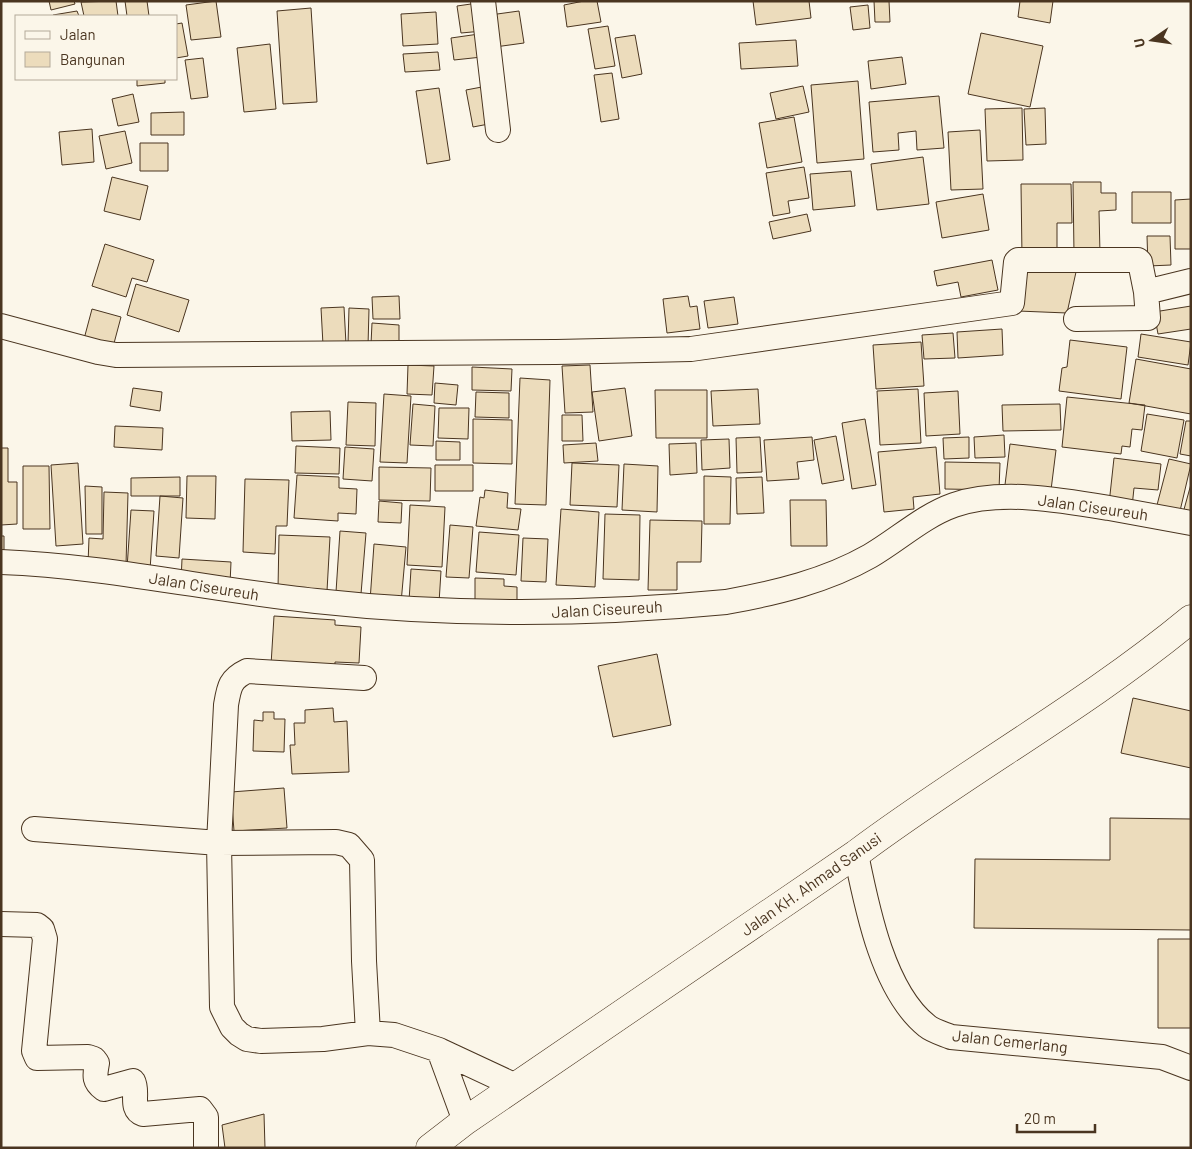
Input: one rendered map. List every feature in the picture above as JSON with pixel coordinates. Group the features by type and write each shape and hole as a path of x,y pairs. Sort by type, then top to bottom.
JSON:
{"highway":[{"name":"Jalan KH. Ahmad Sanusi","path":"430,1148 465,1121 856,854 905,818 1019,744 1149,654 1190,620"}],"street":[{"path":"483,1 498,130"},
{"path":"1,326 116,355 556,352 691,349 1012,303 1016,262 1018,260 1136,259 1140,262 1146,292 1148,318 1076,319"},
{"path":"1146,292 1191,281"},
{"name":"Jalan Ciseureuh","path":"1,562 102,570 252,594 318,602 551,613 726,602 796,587 843,570 872,555 936,512 955,504 981,498 1055,499 1191,524"},
{"path":"364,678 247,671 237,676 229,686 226,705 219,843 222,1007 232,1027 247,1039 261,1041 323,1039 368,1033 394,1035 439,1050 516,1086"},
{"path":"34,829 219,843 336,842 349,846 362,860 364,961 368,1033"},
{"name":"Jalan Cemerlang","path":"856,854 866,904 892,980 908,1008 928,1027 951,1037 1162,1057 1191,1068"},
{"path":"1,924 37,925 42,929 45,939 34,1051 37,1058 88,1057 94,1059 97,1064 95,1079 98,1085 104,1089 133,1081 136,1087 135,1107 144,1114 200,1109 206,1117 206,1148"},
{"path":"439,1050 465,1121"}],"building":[{"path":"49,1 74,1 75,4 51,10"},
{"path":"116,1 118,15 84,15 81,2"},
{"path":"125,1 147,1 149,15 127,15"},
{"path":"216,1 221,37 191,40 186,5"},
{"path":"584,1 597,1 601,22 567,27 564,5"},
{"path":"753,1 809,1 811,18 756,25"},
{"path":"874,1 889,1 890,22 875,22"},
{"path":"1020,1 1053,1 1050,23 1018,17"},
{"path":"478,3 483,31 461,33 457,6"},
{"path":"868,5 870,28 853,30 850,7"},
{"path":"311,8 317,102 283,104 277,11"},
{"path":"77,11 79,15 53,15"},
{"path":"519,11 524,43 495,47 490,15"},
{"path":"436,12 438,44 403,46 401,14"},
{"path":"182,23 188,56 178,58 178,24"},
{"path":"608,26 615,66 595,69 588,29"},
{"path":"981,33 1043,46 1030,107 968,94"},
{"path":"479,34 482,57 454,60 451,38"},
{"path":"635,35 642,74 622,78 615,38"},
{"path":"796,40 798,66 741,69 739,43"},
{"path":"270,44 276,109 244,112 237,48"},
{"path":"438,52 440,70 405,72 403,54"},
{"path":"902,57 906,84 871,89 868,61"},
{"path":"203,58 208,97 191,99 185,60"},
{"path":"612,73 619,119 601,122 594,75"},
{"path":"137,80 165,80 165,83 137,86"},
{"path":"858,81 864,159 817,163 811,85"},
{"path":"487,86 494,123 473,127 466,90"},
{"path":"803,86 809,112 776,119 770,93"},
{"path":"439,88 450,160 427,164 416,91"},
{"path":"133,94 139,122 118,126 112,99"},
{"path":"939,96 944,148 917,150 916,131 898,133 899,150 873,152 869,102"},
{"path":"1022,108 1023,160 987,161 985,109"},
{"path":"1045,108 1046,144 1026,145 1024,109"},
{"path":"184,112 184,135 151,135 151,113"},
{"path":"794,117 802,162 767,168 759,123"},
{"path":"92,129 94,162 62,165 59,132"},
{"path":"980,130 983,189 951,190 948,132"},
{"path":"125,131 132,163 106,169 99,136"},
{"path":"140,143 168,143 168,171 140,171"},
{"path":"923,157 929,204 877,210 871,164"},
{"path":"804,167 809,198 788,201 790,213 773,216 766,173"},
{"path":"851,171 855,206 813,210 810,174"},
{"path":"112,177 148,186 140,220 104,211"},
{"path":"1073,182 1101,182 1101,193 1116,193 1116,210 1099,211 1100,254 1074,254"},
{"path":"1021,184 1071,184 1072,223 1057,223 1057,256 1022,257"},
{"path":"1132,192 1171,192 1171,223 1132,223"},
{"path":"983,194 989,230 942,238 936,202"},
{"path":"1191,199 1191,249 1175,249 1175,200"},
{"path":"807,214 811,231 773,239 769,222"},
{"path":"1147,236 1170,236 1171,265 1148,266"},
{"path":"105,244 154,260 147,282 132,278 126,297 92,286"},
{"path":"992,260 998,290 961,297 958,282 937,286 934,271"},
{"path":"1026,263 1076,272 1067,313 1018,311"},
{"path":"136,284 189,300 179,332 127,315"},
{"path":"399,296 400,319 373,319 372,297"},
{"path":"688,296 690,307 697,306 700,329 667,333 663,299"},
{"path":"734,297 738,324 708,328 704,301"},
{"path":"1191,306 1191,329 1158,334 1154,312"},
{"path":"344,307 346,344 323,345 321,308"},
{"path":"349,308 369,309 368,346 348,344"},
{"path":"92,309 121,317 113,347 84,339"},
{"path":"372,323 399,325 399,346 371,344"},
{"path":"1002,329 1003,355 958,358 957,332"},
{"path":"953,333 955,358 924,359 922,335"},
{"path":"1141,334 1191,342 1188,365 1138,357"},
{"path":"1070,340 1127,347 1121,399 1059,391 1062,368 1067,367"},
{"path":"921,342 924,386 876,389 873,345"},
{"path":"1136,359 1191,369 1191,414 1129,403"},
{"path":"408,365 434,366 432,395 407,394"},
{"path":"590,365 593,412 565,413 562,366"},
{"path":"472,367 512,369 511,391 472,390"},
{"path":"520,378 550,380 546,505 515,504"},
{"path":"435,383 458,385 456,405 434,403"},
{"path":"133,388 162,392 160,411 130,406"},
{"path":"625,388 632,436 599,441 592,392"},
{"path":"758,389 760,424 713,426 711,391"},
{"path":"918,389 921,443 880,445 877,391"},
{"path":"655,390 707,390 707,438 656,438"},
{"path":"958,391 960,434 926,436 924,393"},
{"path":"476,392 509,393 509,418 475,417"},
{"path":"384,394 411,396 407,463 380,462"},
{"path":"1067,397 1145,405 1142,430 1132,429 1130,447 1122,446 1121,454 1062,447"},
{"path":"348,402 376,403 375,446 346,445"},
{"path":"413,404 435,406 433,446 410,445"},
{"path":"1060,404 1061,430 1003,431 1002,405"},
{"path":"439,408 469,408 468,439 438,438"},
{"path":"330,411 331,440 292,441 291,412"},
{"path":"1147,414 1184,420 1177,458 1141,451"},
{"path":"562,415 582,415 583,441 562,441"},
{"path":"473,419 512,420 512,464 473,463"},
{"path":"865,419 876,485 852,489 842,423"},
{"path":"1186,421 1191,421 1191,456 1180,454"},
{"path":"115,426 163,428 162,450 114,447"},
{"path":"1004,435 1005,457 975,458 974,437"},
{"path":"836,436 844,480 822,484 814,440"},
{"path":"760,437 762,472 737,473 736,438"},
{"path":"812,437 814,460 797,462 799,479 767,481 764,440"},
{"path":"969,437 969,458 944,459 943,438"},
{"path":"729,439 730,468 702,470 701,440"},
{"path":"436,441 460,442 460,460 436,460"},
{"path":"596,443 598,461 564,463 563,445"},
{"path":"696,443 697,473 670,475 669,444"},
{"path":"1010,444 1056,450 1050,498 1004,493"},
{"path":"296,446 340,448 339,474 295,473"},
{"path":"345,447 374,449 372,481 343,479"},
{"path":"936,447 940,494 913,497 914,509 884,512 878,452"},
{"path":"1,448 8,448 8,482 17,482 17,524 1,525"},
{"path":"1114,458 1161,464 1158,490 1134,488 1132,507 1109,504"},
{"path":"1169,459 1191,464 1180,511 1157,505"},
{"path":"945,462 1000,463 999,490 945,489"},
{"path":"78,463 83,544 56,546 51,465"},
{"path":"572,463 619,465 617,507 570,505"},
{"path":"624,464 658,466 657,512 622,510"},
{"path":"435,465 473,465 473,491 435,491"},
{"path":"23,466 49,466 50,529 23,529"},
{"path":"379,467 431,468 430,501 379,500"},
{"path":"297,475 339,477 339,488 357,489 356,514 338,513 338,521 294,518"},
{"path":"187,476 216,476 215,519 186,518"},
{"path":"704,476 731,477 730,524 704,524"},
{"path":"180,477 180,496 131,496 131,478"},
{"path":"762,477 764,513 737,514 736,478"},
{"path":"245,479 289,480 287,526 276,526 275,554 243,552"},
{"path":"1191,484 1191,515 1183,513"},
{"path":"85,486 102,487 102,534 86,534"},
{"path":"485,490 508,493 507,508 521,509 518,530 476,526 480,497 484,498"},
{"path":"104,492 128,493 126,565 88,564 89,538 103,539"},
{"path":"160,496 183,498 179,558 156,556"},
{"path":"790,500 826,500 827,546 791,546"},
{"path":"379,501 402,503 401,523 378,522"},
{"path":"410,505 445,507 442,567 407,565"},
{"path":"561,509 599,512 595,587 556,585"},
{"path":"131,510 154,511 150,570 127,568"},
{"path":"605,514 640,515 639,580 603,579"},
{"path":"650,520 702,521 701,562 677,562 677,590 648,590"},
{"path":"450,525 473,527 469,578 446,577"},
{"path":"340,531 366,533 361,594 336,592"},
{"path":"479,532 519,535 516,575 476,572"},
{"path":"279,535 330,537 327,591 278,589"},
{"path":"1,536 4,536 4,550 1,550"},
{"path":"523,538 548,539 546,582 521,581"},
{"path":"374,544 406,547 401,603 370,601"},
{"path":"182,559 231,562 230,584 181,581"},
{"path":"411,569 441,571 439,603 409,601"},
{"path":"475,578 504,579 504,586 517,587 517,605 475,603"},
{"path":"274,616 335,620 335,625 361,627 359,663 335,662 335,670 271,665"},
{"path":"657,654 671,725 613,737 598,666"},
{"path":"1133,698 1191,711 1191,768 1121,753"},
{"path":"333,708 334,722 347,721 349,772 292,774 290,745 295,745 294,723 305,723 305,710"},
{"path":"263,712 274,712 274,719 285,719 284,752 253,751 254,720 263,721"},
{"path":"284,788 287,828 234,831 231,792"},
{"path":"1110,818 1191,819 1191,930 974,928 975,859 1110,860"},
{"path":"1158,939 1191,939 1191,1028 1158,1028"},
{"path":"264,1114 265,1148 225,1148 222,1125"}]}
